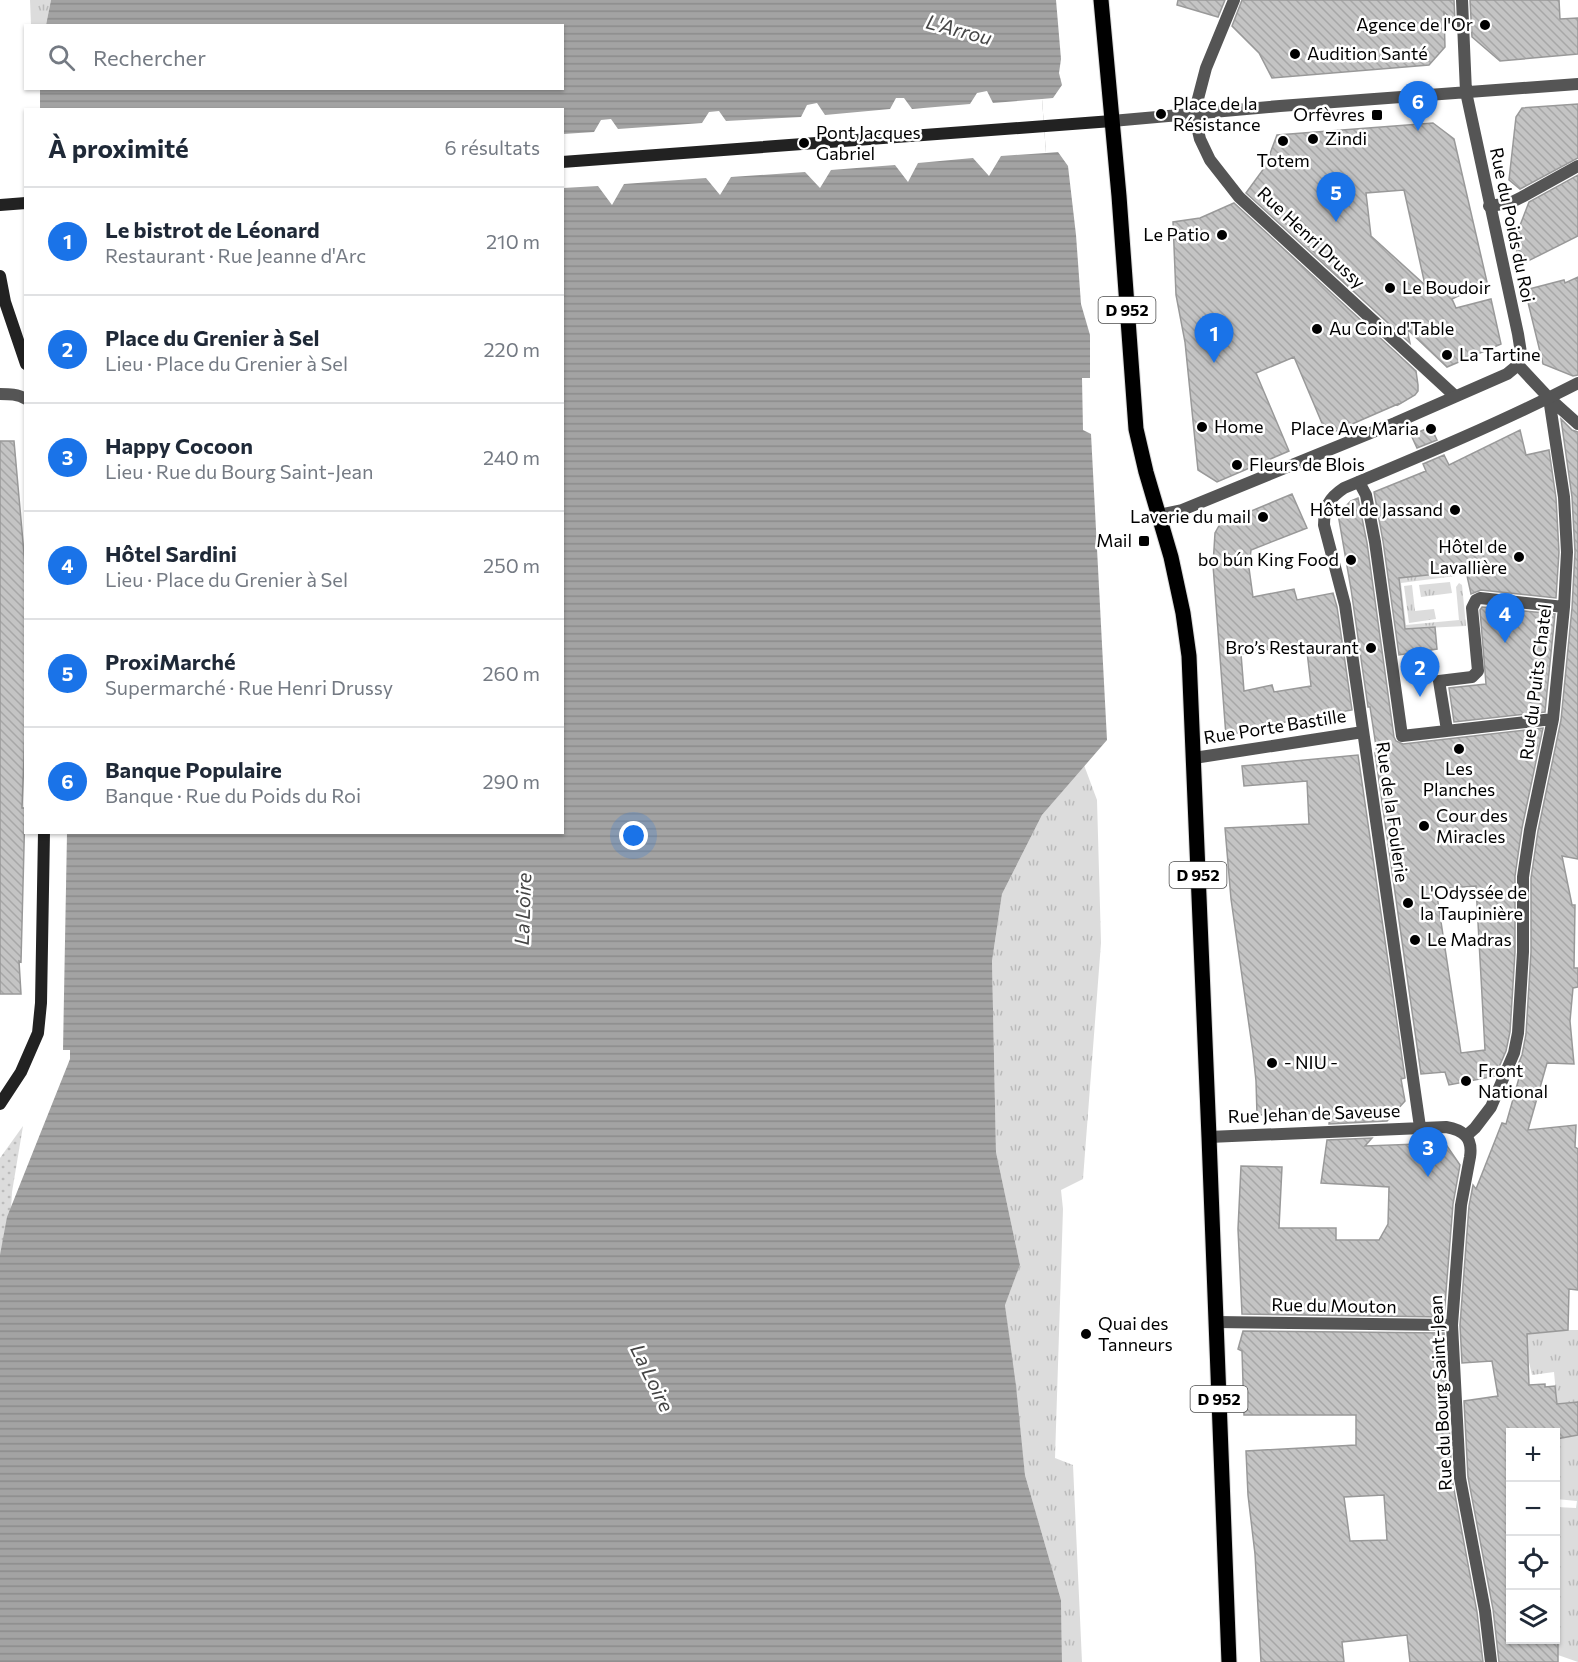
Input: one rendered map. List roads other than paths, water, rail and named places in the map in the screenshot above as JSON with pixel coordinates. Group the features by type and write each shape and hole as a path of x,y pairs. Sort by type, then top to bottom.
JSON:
{"main road":[{"name":"D 952","path":"1101,0 1119,196 1136,429 1170,557 1183,613 1189,656 1229,1662"},
{"path":"564,162 1112,121"},
{"path":"0,205 24,203"},
{"path":"0,276 5,302 24,358"},
{"path":"0,1104 21,1072 38,1033 41,1003 44,834"}],"street":[{"path":"1194,114 1206,68 1234,0"},
{"name":"Rue du Poids du Roi","path":"1462,0 1466,92 1518,334 1521,353 1518,365"},
{"path":"1112,121 1578,84"},
{"name":"Rue Henri Drussy","path":"1194,114 1200,139 1210,160 1239,197 1455,396"},
{"path":"1489,206 1522,197 1578,166"},
{"path":"1158,515 1182,510 1395,423 1506,374 1518,365 1578,424"},
{"path":"1553,719 1402,736 1375,542 1365,495 1359,482 1424,456 1578,383"},
{"path":"0,394 24,397"},
{"name":"Rue du Puits Chatel","path":"1466,1136 1491,1107 1514,1053 1518,1033 1523,952 1523,877 1530,830 1553,719 1567,552 1564,497 1549,398"},
{"name":"Rue de la Foulerie","path":"1359,482 1344,488 1327,503 1324,525 1345,605 1420,1127"},
{"path":"1447,730 1439,681 1472,678 1478,671 1472,608 1476,600 1480,598 1564,607"},
{"name":"Rue Porte Bastille","path":"1194,758 1363,732"},
{"path":"1420,1127 1458,1129 1466,1136"},
{"name":"Rue Jehan de Saveuse","path":"1209,1137 1420,1127"},
{"name":"Rue du Bourg Saint-Jean","path":"1466,1136 1471,1149 1461,1205 1452,1325 1460,1478 1485,1611 1491,1662"},
{"name":"Rue du Mouton","path":"1216,1322 1452,1325"}],"water":[{"path":"51,0 1056,0 1061,59 1059,73 1062,85 1053,98 1042,99 1046,153 1058,152 1068,166 1081,304 1090,335 1090,378 1082,378 1083,430 1091,434 1107,740 1042,815 1002,894 992,961 996,1152 1020,1265 1005,1305 1025,1475 1061,1600 1062,1662 0,1662 0,1255 7,1217 70,1059 70,1050 63,1050 67,834 564,834 564,108 40,108 40,90 564,90 564,24 46,24"}],"place":[{"name":"Agence de l'Or","path":"1485,25"},
{"name":"Audition Santé","path":"1295,54"},
{"name":"Place de la Résistance","path":"1161,114"},
{"name":"Orfèvres","path":"1377,115"},
{"name":"Banque Populaire","path":"1418,131"},
{"name":"Zindi","path":"1313,139"},
{"name":"Totem","path":"1283,141"},
{"name":"Pont Jacques Gabriel","path":"804,143"},
{"name":"ProxiMarché","path":"1336,222"},
{"name":"Le Patio","path":"1222,235"},
{"name":"Le Boudoir","path":"1390,288"},
{"name":"Au Coin d'Table","path":"1317,329"},
{"name":"La Tartine","path":"1447,355"},
{"name":"Le bistrot de Léonard","path":"1214,363"},
{"name":"Home","path":"1202,427"},
{"name":"Place Ave Maria","path":"1431,429"},
{"name":"Fleurs de Blois","path":"1237,465"},
{"name":"Hôtel de Jassand","path":"1455,510"},
{"name":"Laverie du mail","path":"1263,517"},
{"name":"Mail","path":"1144,541"},
{"name":"Hôtel de Lavallière","path":"1519,557"},
{"name":"bo bún King Food","path":"1351,560"},
{"name":"Hôtel Sardini","path":"1505,643"},
{"name":"Bro’s Restaurant","path":"1371,648"},
{"name":"Place du Grenier à Sel","path":"1420,697"},
{"name":"Les Planches","path":"1459,749"},
{"name":"Cour des Miracles","path":"1424,826"},
{"name":"L'Odyssée de la Taupinière","path":"1408,903"},
{"name":"Le Madras","path":"1415,940"},
{"name":"‑ NIU ‑","path":"1272,1063"},
{"name":"Front National","path":"1466,1081"},
{"name":"Happy Cocoon","path":"1428,1177"},
{"name":"Quai des Tanneurs","path":"1086,1334"}],"water label":[{"name":"L'Arrou","path":"959,30"},
{"name":"La Loire","path":"523,909"},
{"name":"La Loire","path":"652,1378"}]}
